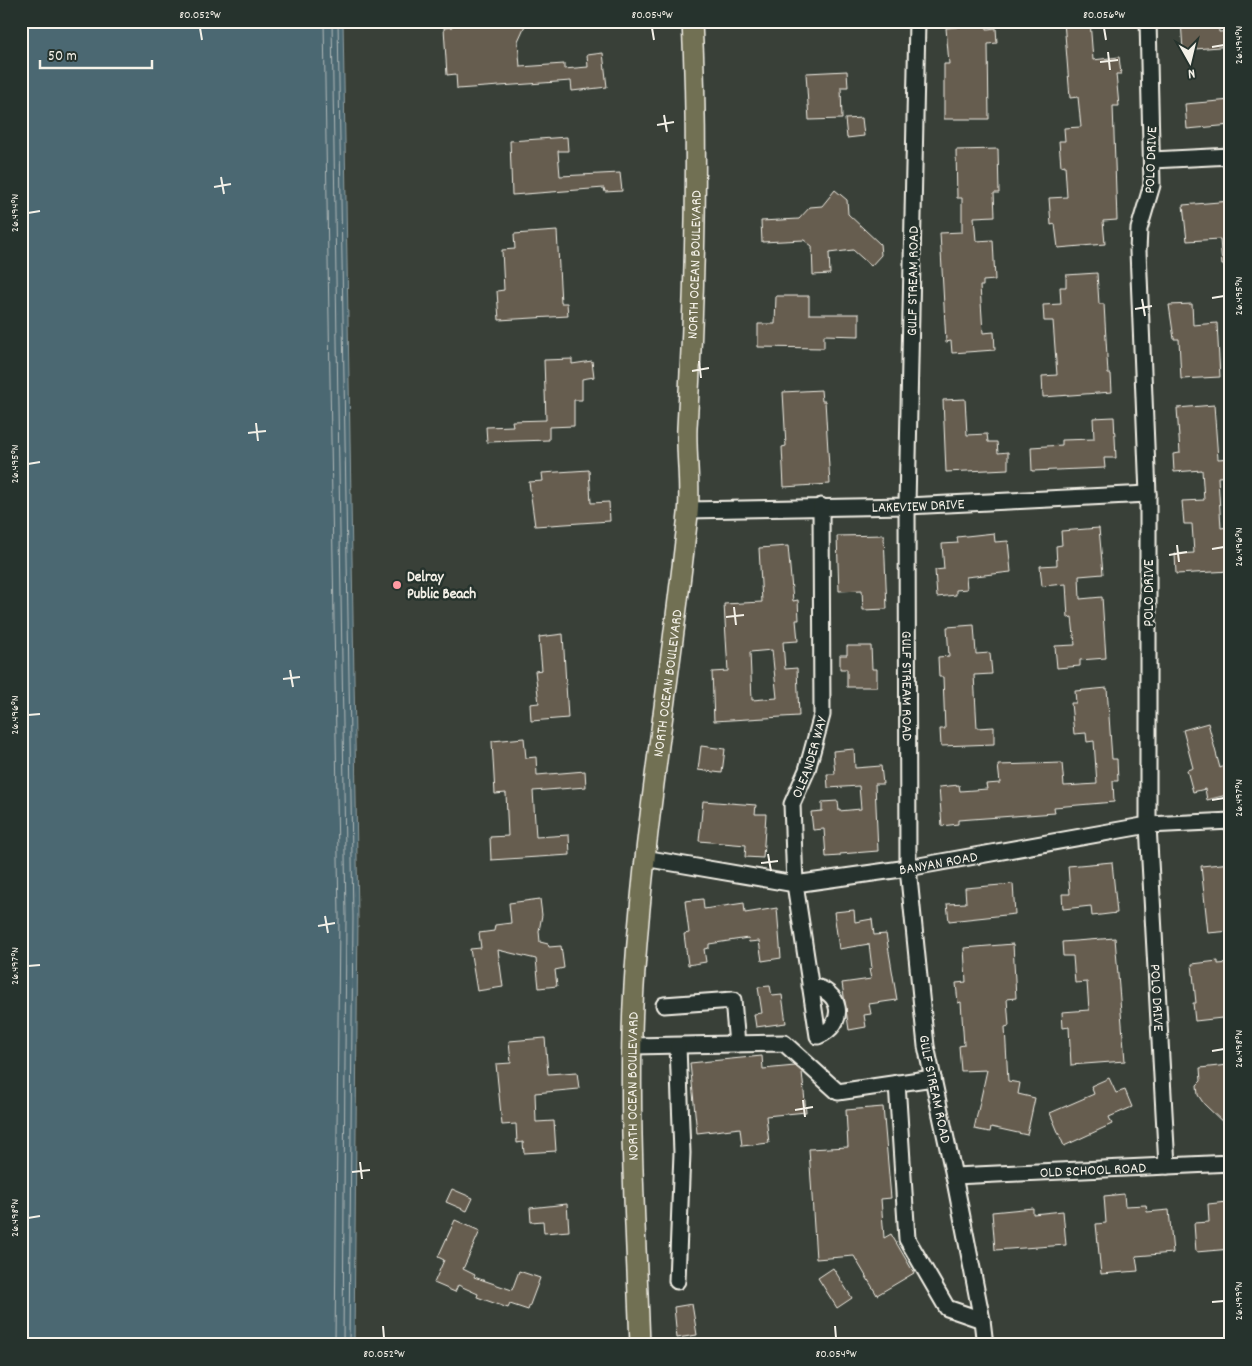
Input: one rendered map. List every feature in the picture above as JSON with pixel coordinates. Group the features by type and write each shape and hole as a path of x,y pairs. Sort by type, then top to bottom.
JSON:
{"main road":[{"name":"NORTH OCEAN BOULEVARD","path":"640,1345 631,1107 633,1001 644,858 669,679 688,510 686,442 695,292 697,170 692,21"}],"street":[{"name":"GULF STREAM ROAD","path":"917,21 907,506 908,868 926,1046 954,1176 982,1320 985,1345"},
{"name":"POLO DRIVE","path":"1148,21 1152,185 1139,229 1138,251 1148,494 1148,825 1167,1166"},
{"path":"1152,160 1231,156"},
{"name":"LAKEVIEW DRIVE","path":"688,510 821,506 907,506 1148,494"},
{"name":"OLEANDER WAY","path":"810,986 819,987 833,996 838,1012 832,1028 818,1036 810,986 795,884 792,804 807,770 822,715 821,506"},
{"name":"BANYAN ROAD","path":"644,858 795,884 908,868 1148,825 1231,821"},
{"path":"664,1005 733,1000 737,1044"},
{"path":"632,1046 784,1043 838,1092 933,1078"},
{"path":"677,1281 682,1153 678,1046"},
{"path":"897,1083 907,1239 947,1308 982,1320"},
{"name":"OLD SCHOOL ROAD","path":"954,1176 1231,1163"}],"water":[{"path":"21,21 343,21 358,917 354,1345 21,1345"}],"building":[{"path":"452,21 527,21 518,41 520,67 564,64 564,69 588,67 587,55 603,53 607,87 572,91 571,81 457,89 456,74 447,75 444,28 452,27"},
{"path":"957,21 986,21 987,29 996,28 997,43 988,44 989,119 944,119 944,64 949,64 946,28 957,27"},
{"path":"1064,21 1090,21 1093,60 1119,57 1121,74 1116,74 1119,106 1113,106 1117,220 1103,221 1105,244 1058,248 1055,224 1051,225 1049,198 1067,197 1065,165 1061,166 1059,141 1065,141 1064,128 1081,127 1078,97 1070,98"},
{"path":"1181,21 1218,21 1219,32 1231,31 1231,46 1183,50"},
{"path":"847,71 848,87 841,87 842,119 809,120 806,73"},
{"path":"1231,100 1231,125 1187,129 1185,104"},
{"path":"862,118 864,136 847,138 845,119"},
{"path":"567,137 568,151 558,151 560,176 620,173 622,191 605,192 604,188 512,195 510,141"},
{"path":"998,149 999,193 994,193 995,216 974,217 976,241 993,240 995,280 983,281 983,286 980,286 983,333 994,332 995,350 952,353 951,341 946,342 940,233 962,232 962,198 957,198 956,150"},
{"path":"835,190 847,200 848,214 880,244 881,255 871,266 853,250 829,253 830,274 813,275 812,246 804,240 762,242 761,221 799,219 810,207 822,206"},
{"path":"1231,201 1231,264 1222,265 1220,239 1187,241 1183,205"},
{"path":"557,231 561,303 567,303 568,316 499,320 497,291 504,290 502,250 515,249 514,234"},
{"path":"1097,273 1099,304 1104,304 1108,374 1111,374 1112,392 1043,397 1042,376 1057,375 1053,321 1044,321 1043,305 1061,304 1060,287 1066,287 1066,275"},
{"path":"776,296 809,296 809,314 859,314 859,336 824,335 824,348 758,347 758,324 775,324"},
{"path":"1192,304 1193,325 1217,323 1220,377 1181,379 1179,339 1174,339 1169,305"},
{"path":"572,359 572,364 592,361 594,377 582,379 582,400 574,400 574,426 549,427 549,440 487,442 486,427 513,426 512,421 546,420 544,360"},
{"path":"821,390 822,401 825,401 830,484 784,487 782,447 786,446 783,392"},
{"path":"965,399 967,435 987,434 988,442 997,442 998,453 1008,452 1008,469 946,472 943,400"},
{"path":"1214,405 1218,459 1231,458 1231,476 1218,477 1221,528 1228,527 1228,544 1231,543 1231,571 1176,574 1175,554 1194,553 1192,524 1184,524 1182,501 1204,500 1202,470 1174,472 1173,454 1180,453 1177,408"},
{"path":"1114,417 1116,458 1104,458 1105,468 1032,471 1031,447 1062,445 1062,440 1094,439 1093,418"},
{"path":"589,470 591,503 609,502 610,521 535,526 529,482 543,481 542,473"},
{"path":"1099,528 1103,574 1079,576 1080,599 1102,597 1106,658 1080,660 1080,666 1057,668 1055,646 1075,645 1072,617 1068,618 1066,584 1042,586 1040,566 1057,565 1056,546 1062,545 1061,531"},
{"path":"994,533 995,542 1008,541 1011,572 966,577 967,589 956,590 956,595 937,597 935,570 944,569 942,544 958,543 957,537"},
{"path":"884,535 887,609 863,610 862,590 839,591 837,536"},
{"path":"788,546 793,601 798,600 799,620 796,620 798,641 783,642 785,669 797,668 799,716 714,721 712,672 728,671 724,604 762,602 759,548","holes":["772,650 777,698 752,700 750,652"]},
{"path":"974,625 976,654 990,653 992,674 974,675 977,728 994,727 994,744 941,746 940,729 945,729 943,677 939,677 938,657 949,656 947,627"},
{"path":"563,634 568,718 531,721 530,704 539,703 535,671 542,670 539,637"},
{"path":"847,646 871,646 872,669 877,669 877,687 847,687 847,669 840,669 840,655 847,655"},
{"path":"1107,688 1112,759 1117,759 1118,781 1113,781 1114,802 1054,807 1055,813 958,820 958,824 942,826 939,787 959,785 960,791 987,789 986,784 1000,783 998,765 1062,763 1064,786 1097,784 1094,741 1087,742 1086,733 1074,734 1071,703 1076,703 1075,691"},
{"path":"1208,723 1220,768 1224,766 1231,794 1207,800 1205,789 1193,792 1187,770 1193,768 1183,730"},
{"path":"524,738 526,758 536,757 537,775 585,771 586,787 533,791 536,837 569,835 570,855 491,860 490,837 508,836 506,793 495,794 492,741"},
{"path":"701,746 725,749 722,773 698,770"},
{"path":"854,749 855,768 881,766 883,784 875,784 878,851 826,857 824,829 813,830 811,812 822,811 822,802 838,801 839,811 861,809 859,786 828,788 827,774 835,774 833,751"},
{"path":"703,801 756,805 755,814 766,814 763,858 745,857 746,845 699,841"},
{"path":"1112,862 1117,913 1092,916 1091,906 1063,909 1062,894 1070,894 1068,866"},
{"path":"1231,863 1231,931 1208,933 1201,866"},
{"path":"1013,884 1015,914 949,921 947,904 966,903 965,888"},
{"path":"540,899 542,915 539,931 540,942 548,944 549,947 561,946 564,968 555,970 557,986 539,988 536,959 498,950 503,987 477,991 470,949 481,948 479,933 494,931 495,925 511,923 509,903"},
{"path":"703,899 704,909 744,903 745,913 777,908 781,958 762,961 759,941 749,942 748,938 709,944 709,948 704,949 706,962 688,965 684,934 689,933 685,901"},
{"path":"854,910 855,922 872,919 874,935 886,934 897,1000 869,1004 871,1014 864,1015 866,1027 849,1030 842,983 871,979 869,969 872,968 869,944 839,949 834,912"},
{"path":"1115,938 1125,1061 1071,1065 1069,1027 1063,1028 1062,1012 1089,1010 1087,982 1075,983 1073,956 1063,956 1062,942"},
{"path":"1013,944 1016,998 1007,999 1009,1026 1005,1027 1008,1081 1020,1083 1018,1094 1035,1098 1027,1135 991,1127 990,1132 974,1129 987,1070 961,1071 959,1046 964,1045 961,1002 958,1003 956,983 966,982 964,948"},
{"path":"1218,961 1218,964 1231,963 1231,1017 1195,1021 1193,1003 1196,1003 1192,964"},
{"path":"770,986 772,996 782,995 786,1023 756,1027 754,1014 762,1013 758,987"},
{"path":"545,1038 548,1074 577,1072 579,1089 535,1093 536,1122 554,1121 556,1151 524,1153 523,1142 517,1143 516,1124 502,1125 496,1064 511,1063 509,1041"},
{"path":"762,1056 763,1069 795,1066 802,1072 806,1112 766,1116 769,1143 742,1146 740,1128 697,1133 690,1063"},
{"path":"1228,1065 1231,1089 1231,1130 1204,1104 1198,1095 1197,1085 1201,1081 1200,1068"},
{"path":"1109,1078 1116,1093 1125,1090 1132,1107 1109,1117 1112,1124 1064,1146 1050,1113 1094,1094 1091,1086"},
{"path":"883,1107 891,1198 881,1199 884,1238 891,1234 914,1273 877,1295 854,1256 816,1259 809,1149 848,1147 846,1110"},
{"path":"452,1189 473,1198 467,1211 446,1202"},
{"path":"1124,1194 1125,1206 1146,1205 1147,1212 1169,1210 1173,1253 1136,1256 1138,1271 1101,1274 1096,1224 1106,1223 1104,1196"},
{"path":"1227,1202 1228,1211 1231,1211 1231,1249 1196,1252 1194,1223 1209,1222 1208,1204"},
{"path":"567,1204 569,1231 544,1233 543,1221 531,1222 530,1208"},
{"path":"1033,1208 1033,1214 1063,1211 1066,1245 995,1250 992,1212"},
{"path":"455,1220 480,1231 463,1269 475,1275 474,1277 512,1290 519,1271 540,1278 528,1310 510,1304 508,1308 477,1297 478,1294 458,1285 455,1292 434,1283 444,1260 438,1257"},
{"path":"833,1268 852,1298 837,1308 818,1278"},
{"path":"692,1304 697,1335 677,1338 674,1307"}],"place":[{"name":"Delray Public Beach","path":"397,585"}]}
